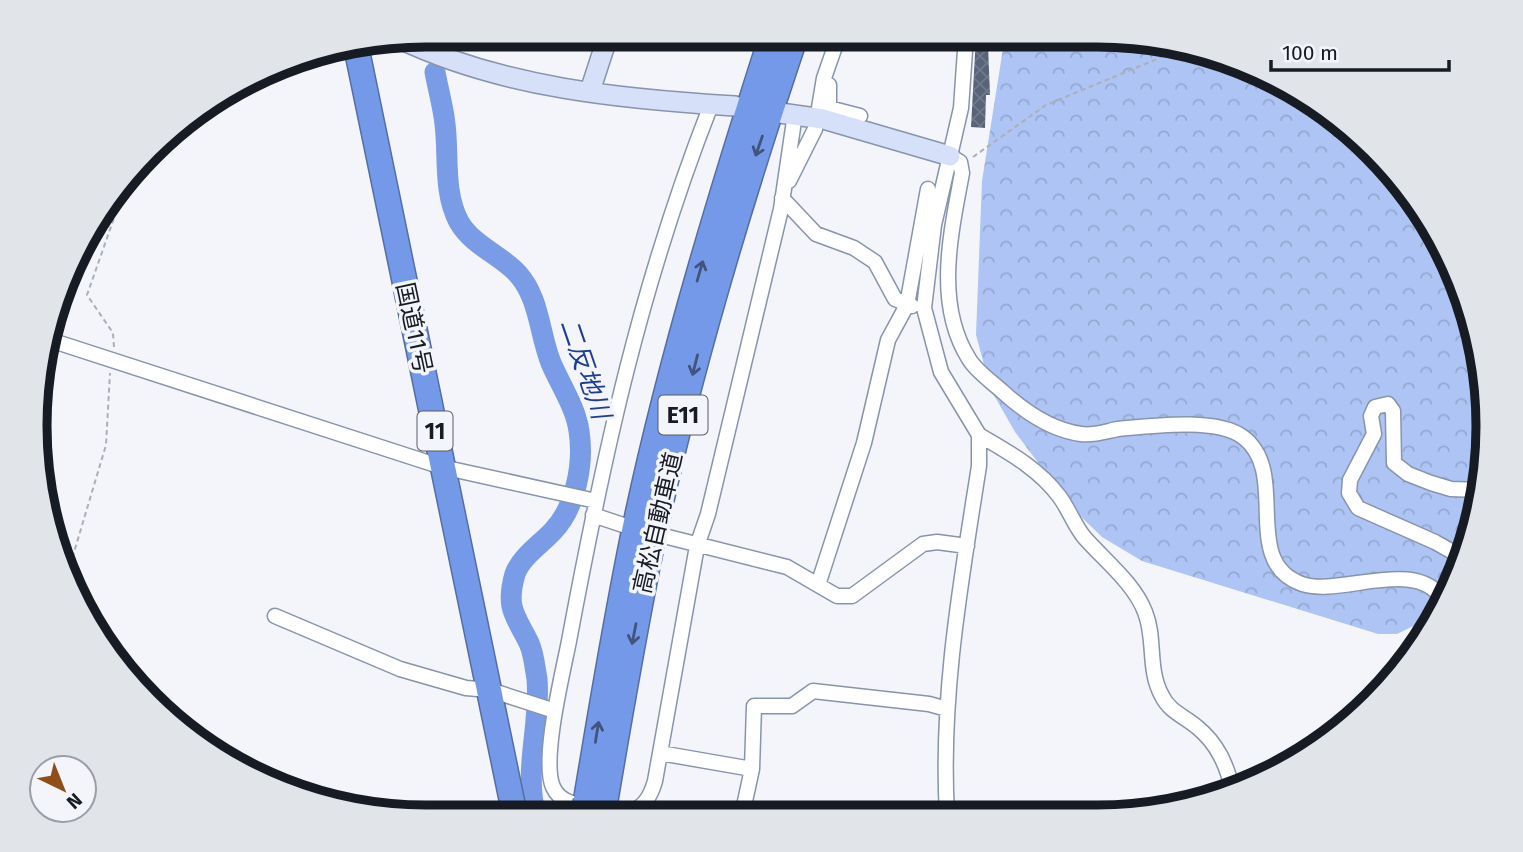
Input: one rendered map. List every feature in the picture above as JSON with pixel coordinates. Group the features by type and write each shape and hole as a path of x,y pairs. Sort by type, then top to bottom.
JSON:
{"highway":[{"name":"高松自動車道","path":"605,805 610,651 638,515 681,338 768,47"},
{"name":"高松自動車道","path":"606,805 655,533 701,342 747,180 792,47"},
{"name":"国道11号","path":"357,54 513,805"}],"street":[{"path":"419,47 488,73 590,92 735,106"},
{"path":"590,92 604,47"},
{"path":"819,108 835,47"},
{"path":"965,47 947,268 953,323 969,360 1011,399 1043,423 1083,435 1174,425 1220,427 1236,432 1261,456 1267,477 1269,539 1273,561 1285,576 1304,585 1327,586 1402,578 1426,586 1437,595"},
{"path":"827,70 829,108 860,116"},
{"path":"576,805 560,798 552,785 550,766 555,711 594,508 615,408 646,288 677,191 711,105"},
{"path":"641,805 649,796 660,753 697,546 708,514 783,195 787,113 869,131 956,161"},
{"path":"783,195 815,129"},
{"path":"956,161 934,225 924,309 941,372 979,435 1024,461 1059,496 1081,534 1132,590 1146,613 1153,676 1163,698 1178,716 1197,727 1217,748 1230,781"},
{"path":"818,584 864,443 888,340 907,305 928,189"},
{"path":"783,195 816,234 854,248 875,262 895,299 924,309"},
{"path":"57,342 442,467 594,508 623,525"},
{"path":"1454,553 1435,542 1372,517 1358,508 1349,493 1350,480 1374,434 1371,416 1375,407 1388,404 1393,411 1394,463 1408,474 1451,489 1470,490"},
{"path":"947,805 944,759 947,709 979,466 979,435"},
{"path":"664,536 787,567 837,596 852,596 923,544 937,542 967,546"},
{"path":"275,616 400,669 466,688 490,690 555,711"},
{"path":"744,805 752,769 754,706 792,706 813,691 929,704 947,709"},
{"path":"660,753 752,769"}],"path":[{"path":"956,161 1046,105 1165,54"}],"green space":[{"path":"1003,47 1146,50 1219,67 1265,86 1307,111 1365,158 1397,195 1437,258 1456,304 1473,377 1475,451 1463,524 1447,571 1420,623 1397,634 1378,634 1142,561 1102,537 1072,508 1015,432 991,390 976,335 982,181"}],"building":[{"path":"975,47 988,47 990,95 986,95 985,128 971,127"}],"waterway":[{"name":"二反地川","path":"435,72 444,117 449,186 454,210 459,222 472,238 511,267 531,294 547,352 571,405 579,431 579,470 573,497 561,521 522,562 512,586 513,612 531,647 537,679 531,782 533,805"}]}
